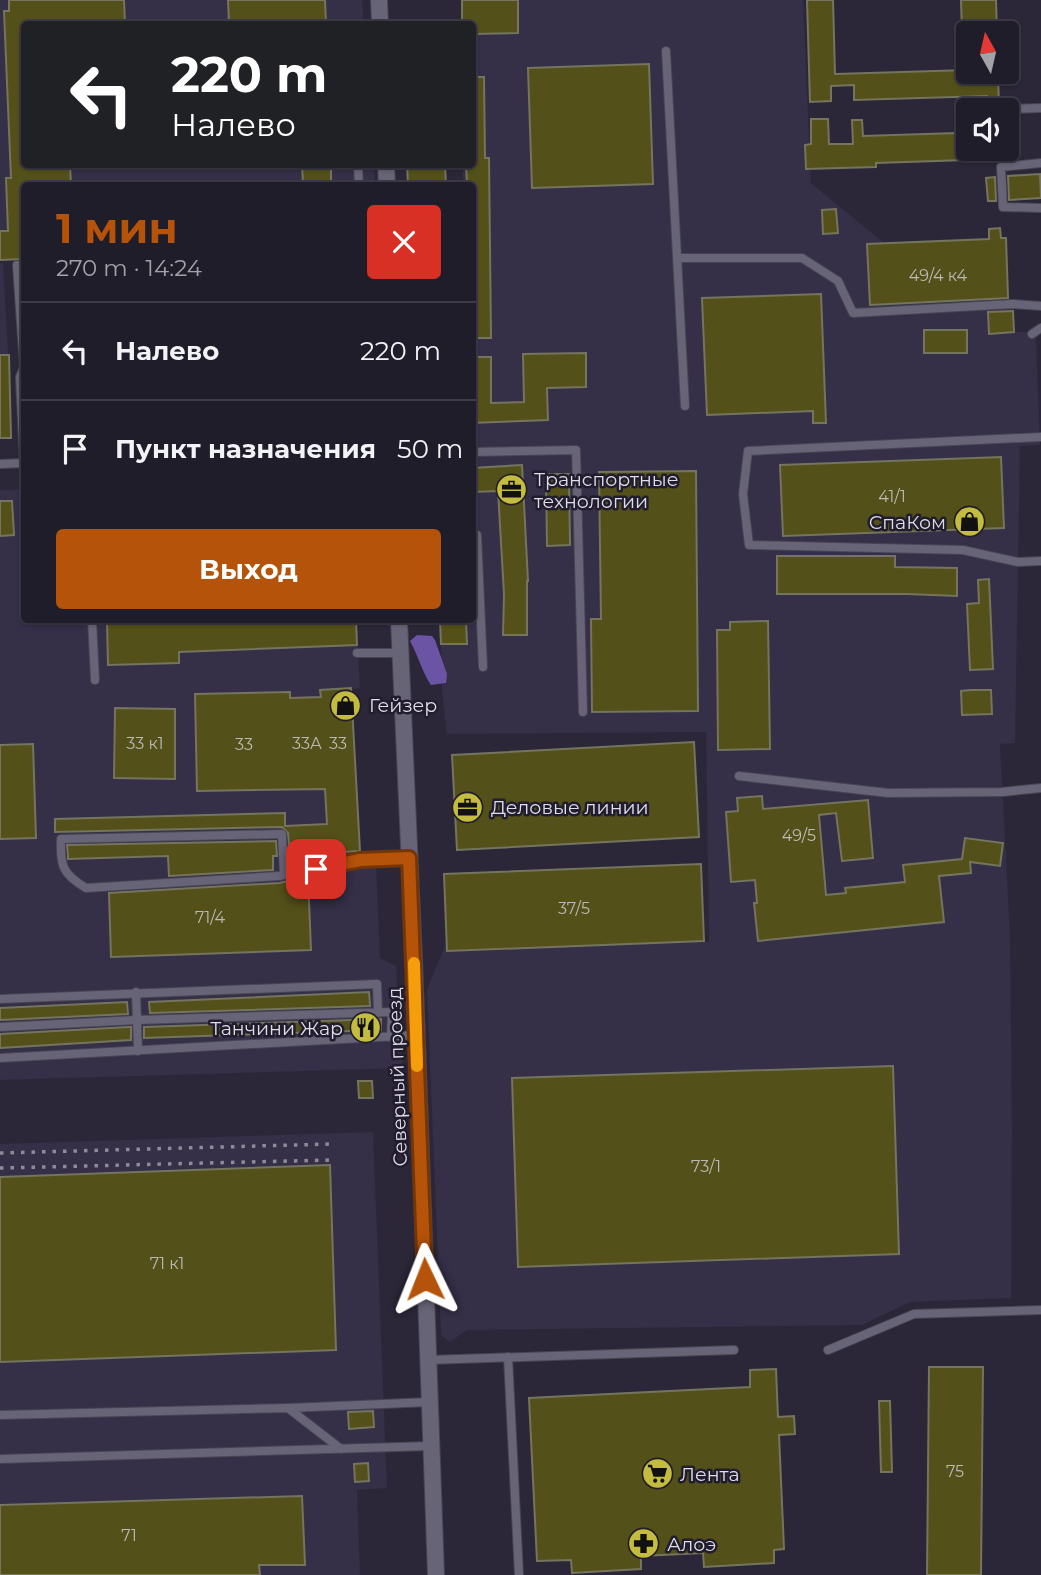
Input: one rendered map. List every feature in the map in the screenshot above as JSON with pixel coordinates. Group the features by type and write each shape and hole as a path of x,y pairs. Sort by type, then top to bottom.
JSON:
{"street":[{"path":"379,0 380,21"},
{"name":"Северный проезд","path":"399,623 436,1575"}],"lane":[{"path":"666,51 685,406"},
{"path":"1019,108 1041,108"},
{"path":"1041,163 1001,167 1003,207 1041,208"},
{"path":"677,258 802,258 838,281 853,313 1013,304 1041,306"},
{"path":"17,265 21,323"},
{"path":"1032,334 1041,328"},
{"path":"21,374 21,398"},
{"path":"1041,437 748,451 743,494 749,545 963,550 1018,562 1041,561"},
{"path":"476,452 576,450 583,712"},
{"path":"0,464 21,463"},
{"path":"476,535 482,667"},
{"path":"92,623 95,680"},
{"path":"357,653 400,653"},
{"path":"739,776 888,793 1002,792 1041,788"},
{"path":"284,874 282,834 61,839 60,860 64,869 71,880 86,888 284,874 360,860 409,858"},
{"path":"0,999 377,984 378,1013"},
{"path":"136,992 138,1051"},
{"path":"0,1027 392,1012 391,1037"},
{"path":"0,1058 416,1035"},
{"path":"828,1350 914,1314 1041,1310"},
{"path":"428,1360 734,1350"},
{"path":"508,1357 519,1575"},
{"path":"0,1415 429,1402"},
{"path":"288,1408 341,1449"},
{"path":"0,1460 430,1446"}],"shaded area":[{"path":"0,0 362,0 364,21 21,21 21,168 374,168 375,182 21,182 21,259 0,260"},
{"path":"518,0 803,0 811,183 884,243 1006,238 1009,299 1013,300 1014,332 1026,332 1036,338 1040,445 1020,446 1015,743 1000,744 1010,934 1011,1298 910,1302 862,1325 467,1330 450,1342 441,1335 427,989 445,946 709,942 706,732 447,734 442,691 440,623 476,623 476,182 463,182 463,168 476,168 476,32"},
{"path":"0,263 3,263 9,368 0,369"},
{"path":"21,489 21,623 356,623 360,688 351,689 361,866 376,866 380,958 396,966 403,1068 0,1080 0,490"},
{"path":"417,635 432,636 435,640 447,674 446,683 431,685 410,641"},
{"path":"373,1132 387,1488 357,1490 360,1575 0,1575 0,1144"}],"building":[{"path":"9,0 124,0 125,21 21,21 21,168 70,168 71,182 21,182 21,259 0,260 0,231 8,231 6,178 11,178 4,11 9,11"},
{"path":"228,0 325,0 326,21 229,21"},
{"path":"462,0 518,0 518,33 476,34 476,21 462,21"},
{"path":"807,0 833,0 835,74 956,70 956,84 998,84 999,98 987,96 854,100 854,85 831,86 831,101 810,102"},
{"path":"961,0 996,0 997,21 962,21"},
{"path":"649,64 653,184 532,188 528,68"},
{"path":"476,77 484,77 485,158 489,158 491,338 476,338 476,182 467,182 466,168 476,168"},
{"path":"811,119 828,119 829,144 853,144 852,120 862,120 863,136 956,133 956,160 806,169 805,145 811,144"},
{"path":"302,168 331,168 331,182 303,182"},
{"path":"407,168 445,168 446,182 408,182"},
{"path":"1040,174 1041,198 1009,200 1008,176"},
{"path":"995,177 996,201 988,201 986,178"},
{"path":"836,209 838,233 823,234 822,210"},
{"path":"1000,228 1001,238 1006,238 1008,298 870,305 867,244 989,239 989,229"},
{"path":"821,294 826,423 813,423 813,411 707,415 702,298"},
{"path":"1013,311 1014,332 989,334 988,312"},
{"path":"924,330 967,330 967,353 924,353"},
{"path":"586,353 586,387 547,388 548,420 476,423 476,357 491,357 491,403 524,402 523,354"},
{"path":"0,355 9,355 11,438 0,438"},
{"path":"1001,457 1004,528 783,536 780,465"},
{"path":"522,465 528,581 527,635 503,635 504,594 498,491 476,492 476,468"},
{"path":"696,471 698,711 592,712 591,619 601,619 599,472"},
{"path":"546,474 569,474 570,545 547,546"},
{"path":"0,501 12,501 14,535 0,536"},
{"path":"777,556 895,556 895,567 957,568 957,596 777,594"},
{"path":"989,579 993,669 970,670 967,604 979,603 978,580"},
{"path":"768,621 770,749 718,750 717,630 730,630 730,622"},
{"path":"107,623 356,623 357,645 179,652 179,663 108,665"},
{"path":"440,623 466,623 467,644 441,644"},
{"path":"351,688 360,851 290,855 288,833 282,827 55,832 55,819 285,813 285,826 327,824 325,789 197,791 195,694 290,692 290,698 321,697 320,690"},
{"path":"991,690 992,714 962,715 961,691"},
{"path":"115,708 175,709 175,779 114,778"},
{"path":"694,742 699,837 457,850 452,755"},
{"path":"33,744 36,838 0,839 0,745"},
{"path":"762,796 763,809 868,800 873,858 842,861 836,813 819,815 826,895 846,893 845,888 905,882 903,865 962,859 965,838 1003,843 1000,866 970,862 971,873 939,876 944,922 758,941 754,903 757,903 755,880 731,882 726,812 738,811 737,798"},
{"path":"276,841 277,856 273,856 273,870 169,876 168,856 68,859 67,845"},
{"path":"701,864 704,941 447,951 444,874"},
{"path":"308,877 311,950 111,957 109,893 279,883"},
{"path":"369,992 370,1006 150,1013 149,1002"},
{"path":"127,1002 128,1014 0,1020 0,1008"},
{"path":"381,1019 381,1030 144,1038 144,1027"},
{"path":"131,1027 131,1040 0,1048 0,1034"},
{"path":"893,1066 899,1254 518,1267 512,1078"},
{"path":"358,1081 372,1081 373,1098 359,1098"},
{"path":"330,1165 336,1350 0,1362 0,1177"},
{"path":"929,1367 983,1367 981,1575 927,1575"},
{"name":"Лента","path":"776,1369 778,1417 794,1416 795,1434 779,1435 784,1549 774,1550 774,1563 704,1567 703,1553 641,1556 641,1569 572,1573 571,1560 537,1561 529,1398 750,1387 750,1370"},
{"path":"879,1401 890,1401 892,1472 881,1472"},
{"path":"373,1411 374,1427 349,1429 348,1412"},
{"path":"368,1463 369,1481 355,1482 354,1464"},
{"path":"302,1496 305,1565 259,1565 260,1575 0,1575 0,1505"}],"railway":[{"path":"0,1153 331,1144"},
{"path":"0,1168 331,1160"}],"slow traffic":[{"path":"414,963 417,1066"}],"place":[{"name":"Транспортные технологии","path":"511,490"},
{"name":"СпаКом","path":"969,522"},
{"name":"Гейзер","path":"346,705"},
{"name":"Деловые линии","path":"468,807"},
{"name":"Танчини Жар","path":"366,1028"},
{"name":"Лента","path":"657,1474"},
{"name":"Алоэ","path":"644,1544"}],"route":[{"path":"316,869 360,860 409,858 425,1279"}]}
